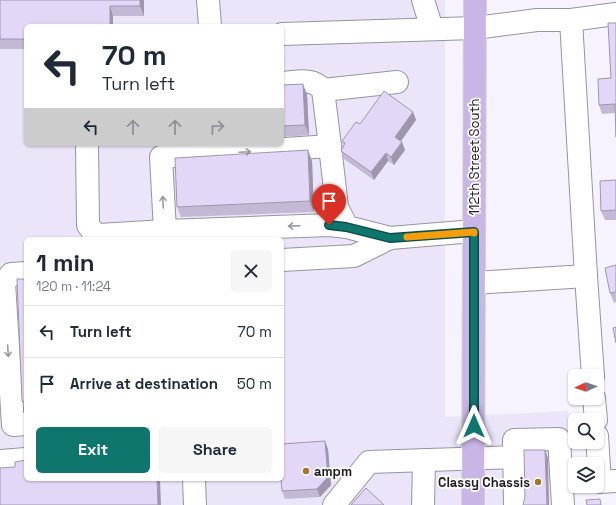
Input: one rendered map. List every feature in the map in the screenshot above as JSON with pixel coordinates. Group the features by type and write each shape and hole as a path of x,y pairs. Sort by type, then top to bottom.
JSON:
{"main road":[{"name":"112th Street South","path":"474,0 474,505"}],"lane":[{"path":"208,0 210,24"},
{"path":"423,0 432,29"},
{"path":"284,34 475,28 537,20 571,20 616,14"},
{"path":"571,20 593,369"},
{"path":"284,83 308,81 318,84 323,90 337,206 346,227"},
{"path":"323,90 397,82"},
{"path":"87,146 88,225 93,232 99,235 329,225 346,227 390,238 474,232"},
{"path":"164,231 161,157 330,146"},
{"path":"284,260 354,256 390,238"},
{"path":"24,273 11,274 4,283 13,424 24,424"},
{"path":"474,283 586,276"},
{"path":"515,505 514,440 559,439 563,505"},
{"path":"598,449 600,482 616,481"},
{"path":"334,505 369,462 514,457"},
{"path":"0,461 24,459"},
{"path":"423,505 424,460"},
{"path":"194,481 195,505"}],"shaded area":[{"path":"0,0 445,0 445,417 568,411 568,449 571,449 571,457 568,457 568,493 574,493 575,505 0,505"}],"building":[{"path":"0,0 140,0 140,6 110,6 110,24 24,24 24,39 0,39"},
{"path":"608,23 616,23 616,137 615,104 599,105 598,79 611,78"},
{"path":"303,84 305,125 284,126 284,85"},
{"path":"384,91 413,112 395,137 402,142 391,157 386,153 371,172 341,151 345,143 342,141 356,122 360,124"},
{"path":"308,150 310,201 177,207 175,158"},
{"path":"616,180 616,210 601,211 600,181"},
{"path":"616,265 616,292 610,293 605,268"},
{"path":"17,279 24,279 24,402 22,401"},
{"path":"616,327 616,343 613,328"},
{"name":"ampm","path":"325,441 328,477 317,489 282,491 281,481 284,481 284,444"},
{"name":"Classy Chassis","path":"524,450 545,450 547,505 523,505 525,497"},
{"path":"24,460 24,481 157,481 158,505 0,505 0,468 15,467 15,462"},
{"path":"366,488 384,505 351,505"},
{"path":"600,499 601,505 587,505 586,500"}],"slow traffic":[{"path":"407,237 474,233"}],"place":[{"name":"ampm","path":"306,471"},
{"name":"Classy Chassis","path":"538,482"}],"route":[{"path":"329,225 346,227 390,238 474,232 474,426"}]}
